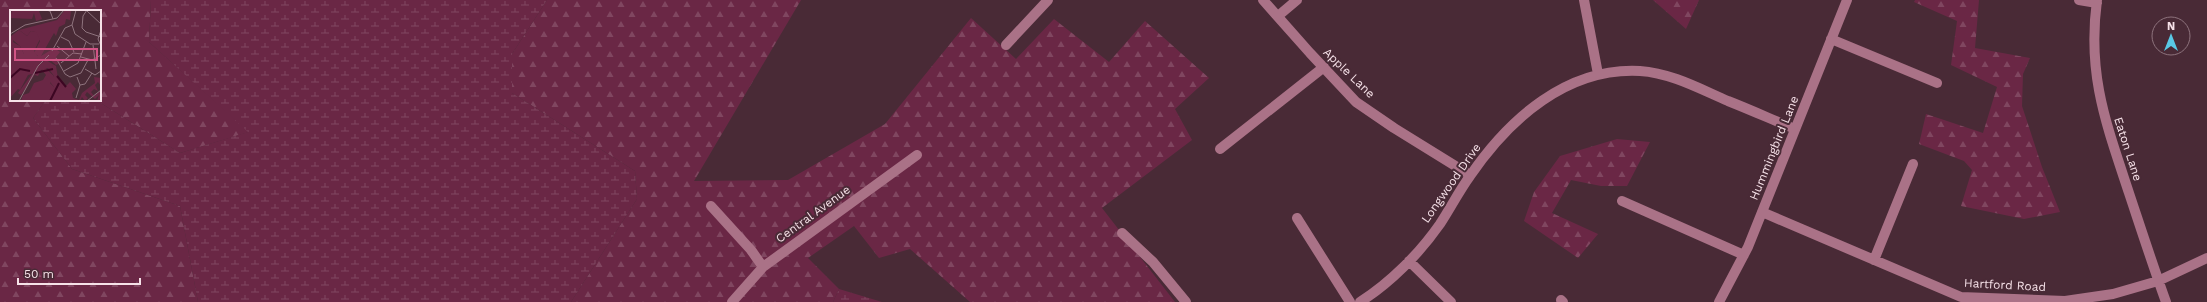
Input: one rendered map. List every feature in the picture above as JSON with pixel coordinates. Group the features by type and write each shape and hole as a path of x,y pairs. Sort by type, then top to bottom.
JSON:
{"street":[{"path":"1006,45 1048,0"},
{"name":"Apple Lane","path":"1263,0 1356,102 1394,128 1470,175"},
{"path":"1278,16 1297,0"},
{"path":"1584,0 1598,74"},
{"name":"Hummingbird Lane","path":"1719,302 1744,255 1847,0"},
{"path":"2079,0 2097,1"},
{"name":"Eaton Lane","path":"2097,1 2093,33 2094,56 2096,80 2103,113 2166,302"},
{"path":"1831,39 1937,83"},
{"path":"1220,149 1324,67"},
{"name":"Longwood Drive","path":"1360,302 1380,289 1409,261 1439,226 1470,175 1522,114 1555,92 1598,74 1640,71 1684,81 1795,129"},
{"name":"Central Avenue","path":"732,302 763,267 917,155"},
{"path":"1874,260 1913,164"},
{"path":"1622,201 1744,255"},
{"path":"711,206 751,250 763,267"},
{"name":"Hartford Road","path":"1762,212 1874,260 1961,300 2065,301 2113,294 2158,281 2207,258"},
{"path":"1297,218 1350,302"},
{"path":"1122,233 1153,262 1186,302"},
{"path":"1409,261 1451,302"}],"green space":[{"path":"0,0 151,0 149,42 249,132 180,153 98,101 101,101 101,10 10,10 10,101 45,101 33,118 72,169 180,206 198,302 0,302"},
{"path":"151,0 547,0 512,54 512,93 635,171 637,199 571,302 198,302 180,206 72,169 33,118 45,101 98,101 180,153 248,132 149,42"},
{"path":"547,0 801,0 694,181 788,180 885,124 971,18 1016,59 1054,19 1109,62 1145,21 1209,78 1175,109 1192,140 1102,208 1175,302 970,302 910,249 879,258 854,226 808,258 839,289 833,302 571,302 637,199 635,171 512,93 512,54"},
{"path":"1653,0 1699,0 1686,29"},
{"path":"1915,0 1979,0 1975,48 2030,58 2023,74 2022,106 2042,167 2060,212 2024,219 1961,206 1972,170 1964,161 1919,144 1926,114 1983,133 1997,87 1951,65 1957,21 1914,2"},
{"path":"1617,139 1650,142 1627,186 1601,186 1571,180 1552,213 1598,234 1578,258 1524,221 1534,192 1560,156"},
{"path":"839,289 882,302 833,302"}]}
